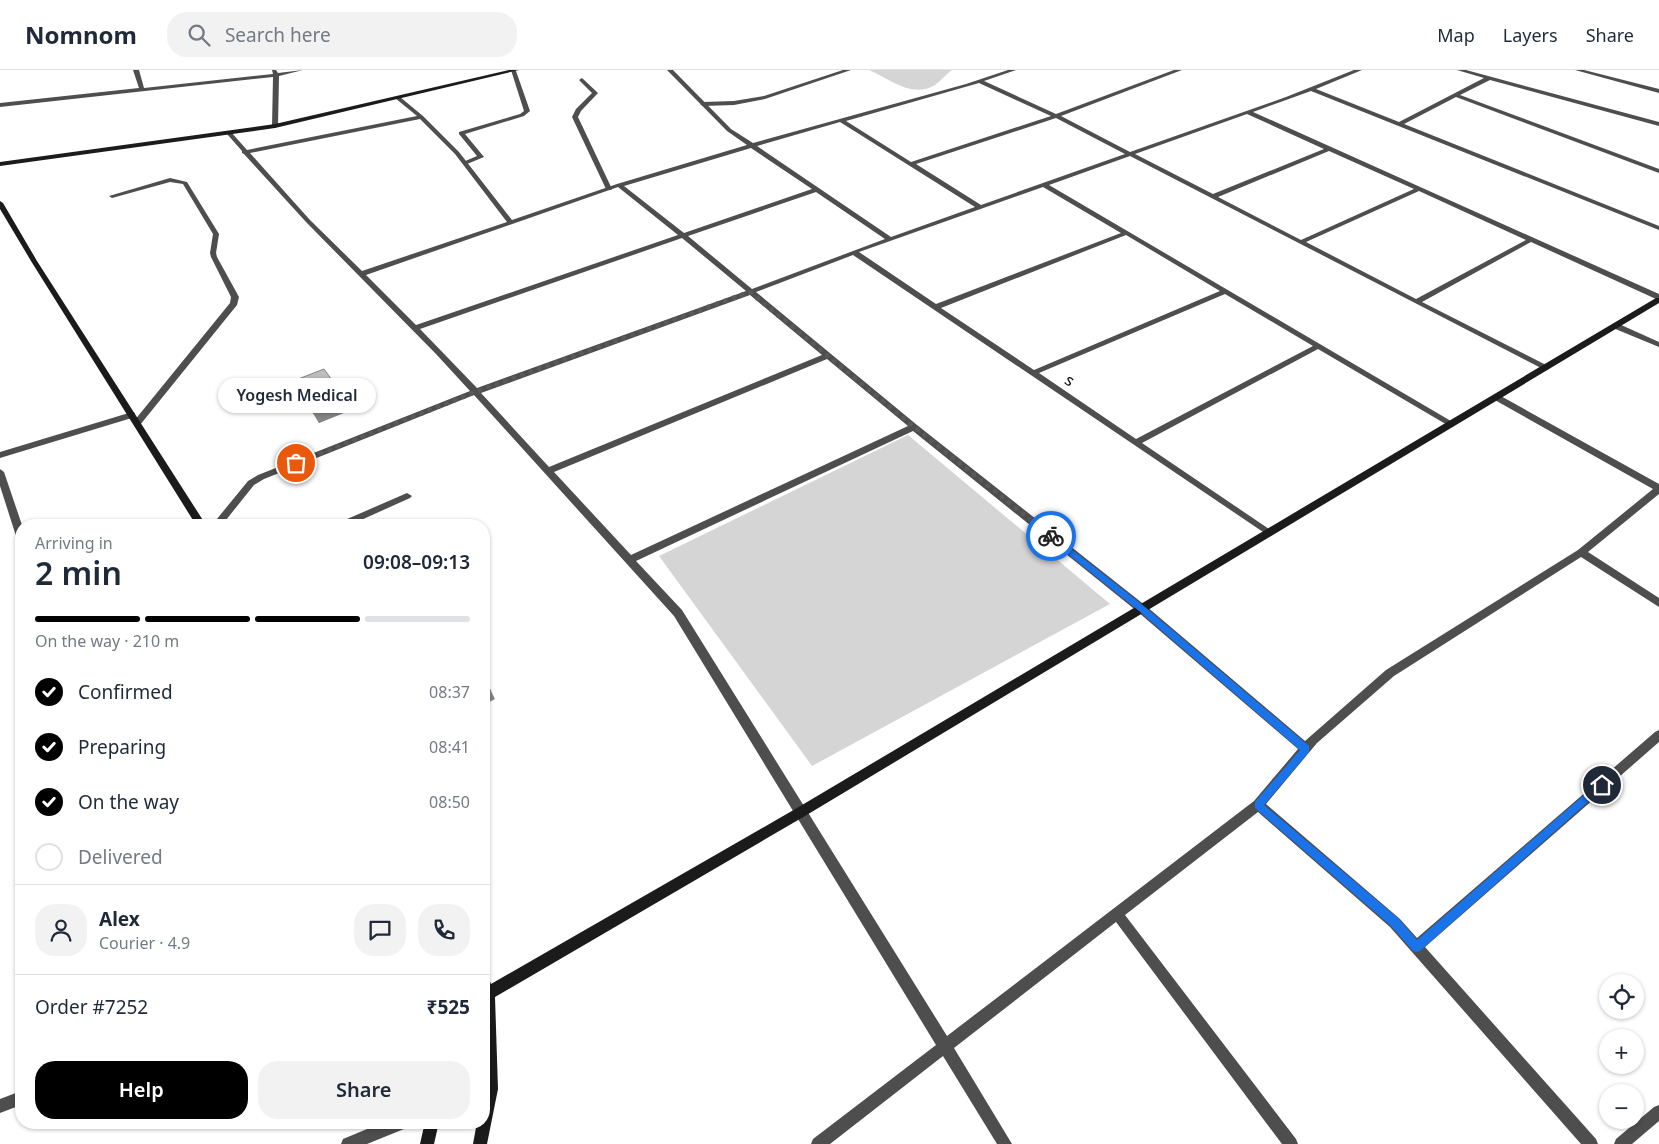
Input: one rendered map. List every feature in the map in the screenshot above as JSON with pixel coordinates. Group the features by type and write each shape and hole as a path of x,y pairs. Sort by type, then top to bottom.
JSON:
{"street":[{"path":"136,70 142,89"},
{"path":"0,104 300,70"},
{"path":"0,164 229,134 276,126 515,70 527,111 461,133 481,157 465,163"},
{"path":"670,70 729,130 890,239"},
{"path":"703,104 734,103 765,97 848,70"},
{"path":"361,274 609,189 1013,70"},
{"path":"910,164 1056,116 1179,70"},
{"path":"222,519 255,479 475,392 854,252 1312,89 1358,70"},
{"path":"1460,70 1657,124 1659,117"},
{"path":"1578,70 1659,91"},
{"path":"275,72 276,126"},
{"path":"1399,124 1489,78"},
{"path":"582,80 595,94 578,110 575,117 609,189"},
{"path":"979,81 1056,116 1545,368"},
{"path":"1312,89 1659,228"},
{"path":"1456,95 1659,171"},
{"path":"398,98 421,117 465,163 511,223"},
{"path":"1247,112 1532,239 1659,299"},
{"path":"244,152 421,117"},
{"path":"842,121 980,207"},
{"path":"229,134 308,221 415,328 475,392 678,613 1005,1144"},
{"path":"1212,197 1329,149"},
{"path":"112,196 170,180 185,183 216,234 214,258 235,297 234,303 137,423"},
{"path":"1043,184 1452,424"},
{"path":"620,186 684,236 914,427 1142,609 1306,749"},
{"path":"1301,242 1419,189"},
{"path":"415,328 815,190"},
{"path":"0,203 34,261 197,519"},
{"path":"936,307 1126,233"},
{"path":"1416,302 1532,239"},
{"name":"s","path":"854,252 1269,533"},
{"path":"1033,373 1225,291"},
{"path":"490,987 801,812 1659,299"},
{"path":"1616,326 1659,345"},
{"path":"1136,443 1318,346"},
{"path":"548,471 827,356"},
{"path":"818,1144 1258,805 1313,740 1390,673 1582,552 1659,488 1496,398"},
{"path":"0,455 132,415"},
{"path":"630,560 914,427"},
{"path":"0,472 15,519"},
{"path":"355,519 407,496"},
{"path":"1582,552 1659,603"},
{"path":"1416,947 1659,735"},
{"path":"1258,805 1395,923 1591,1144"},
{"path":"1117,914 1291,1144"},
{"path":"490,1069 490,1094"},
{"path":"0,1106 15,1100"},
{"path":"1621,1144 1659,1112"},
{"path":"348,1144 386,1129"},
{"path":"427,1144 430,1129"},
{"path":"480,1144 483,1129"}],"shaded area":[{"path":"869,70 952,70 935,85 918,90 901,86"},
{"path":"908,435 1110,604 812,766 659,556"}],"building":[{"path":"324,369 347,401 314,414 293,381"}],"way so far":[{"path":"296,463 475,392 750,292 914,427 1051,536"}],"place":[{"name":"Yogesh Medical","path":"296,463"}],"route":[{"path":"1051,536 1142,609 1306,749 1258,805 1395,923 1416,947 1602,785"}]}
